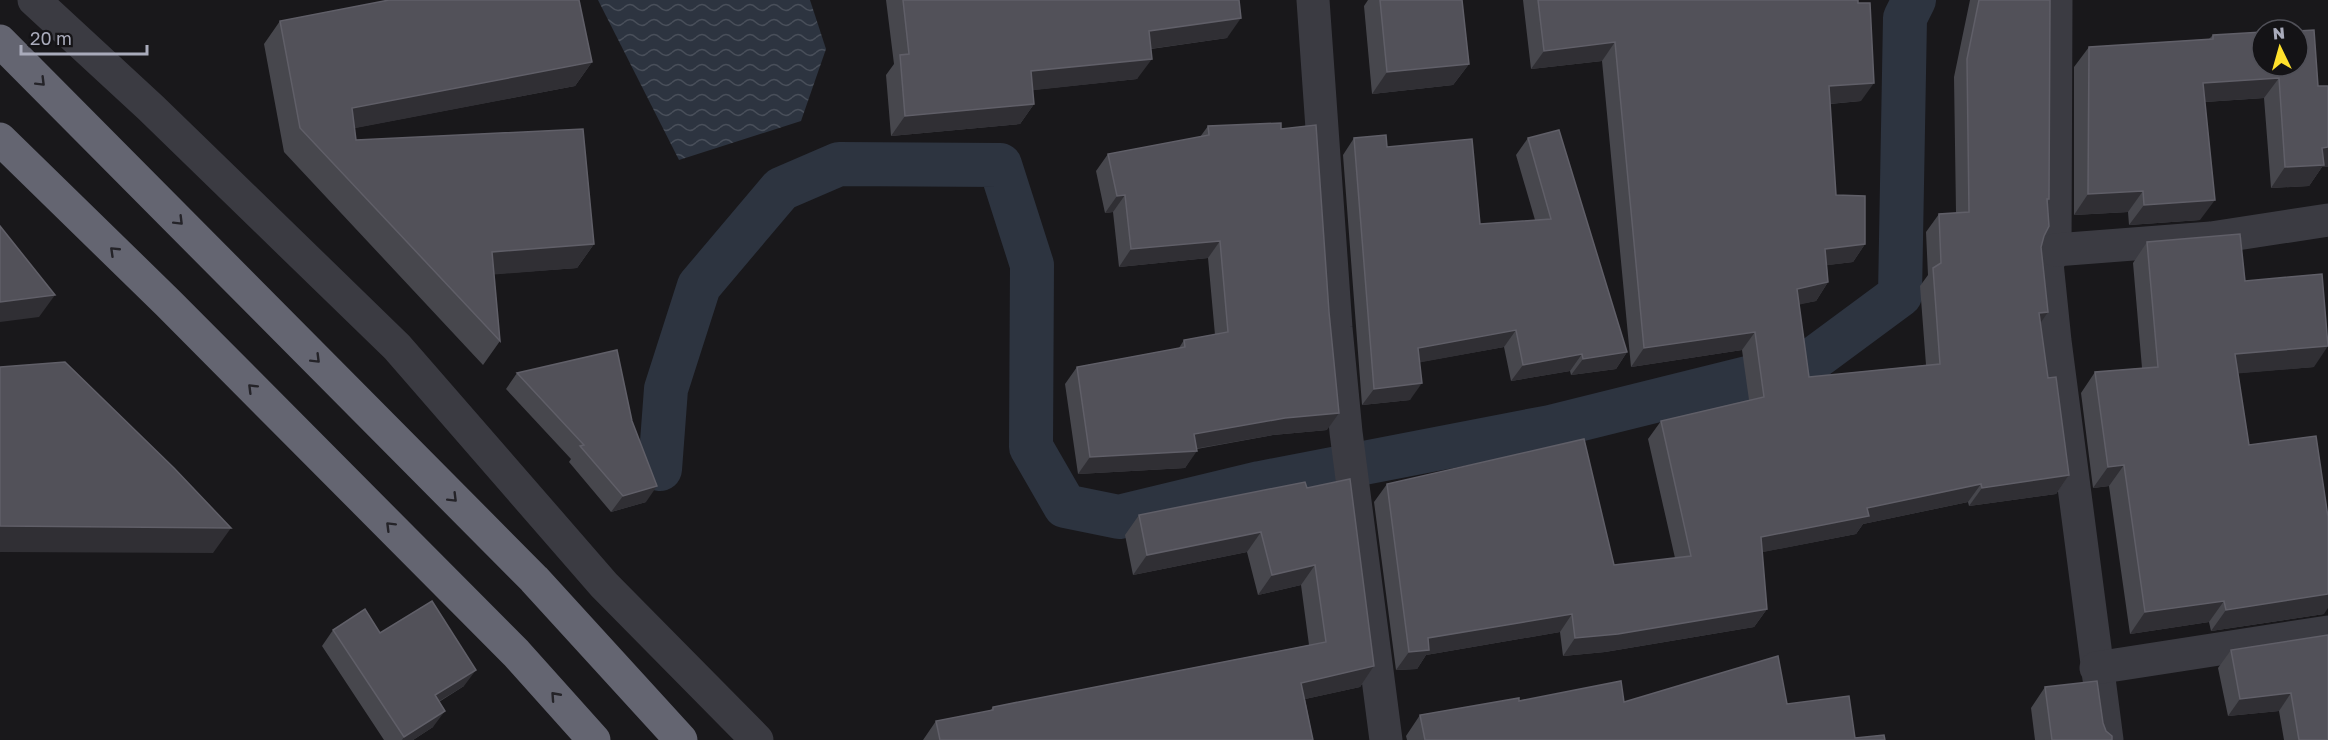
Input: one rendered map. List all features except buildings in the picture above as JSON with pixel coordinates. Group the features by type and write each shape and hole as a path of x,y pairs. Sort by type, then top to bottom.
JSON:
{"highway":[{"path":"0,41 534,579 681,740"},
{"path":"0,138 176,311 516,653 594,740"}],"street":[{"path":"34,0 151,108 397,347 604,585 757,740"},
{"path":"1312,0 1336,328 1346,432 1386,740"},
{"path":"2056,0 2055,249 2048,263 2096,668 2107,740"},
{"path":"2055,249 2211,238 2328,220"},
{"path":"2096,668 2328,632"}],"water":[{"path":"598,0 810,0 826,49 801,121 679,160"}],"waterway":[{"path":"660,469 666,389 699,286 781,189 839,164 1000,165 1032,265 1031,447 1065,506 1119,517 1260,483 1550,427 1808,363 1900,295 1905,18 1914,0"}]}
